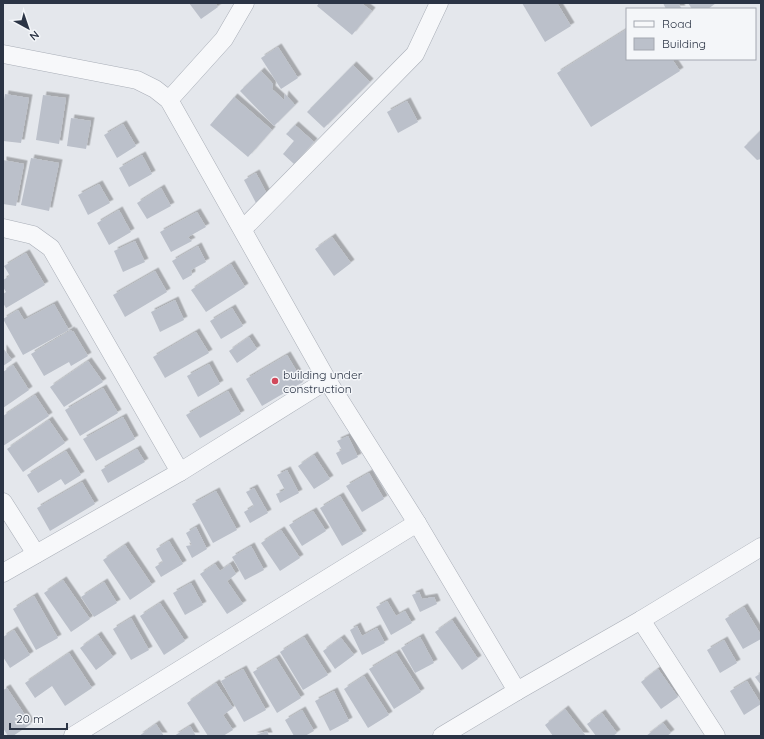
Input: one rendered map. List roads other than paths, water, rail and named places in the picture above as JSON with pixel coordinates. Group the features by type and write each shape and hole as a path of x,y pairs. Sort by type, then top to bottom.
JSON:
{"street":[{"path":"169,100 224,39 245,3"},
{"path":"242,228 415,54 439,3"},
{"path":"3,54 137,80 155,89 169,100 328,380 417,523 517,691"},
{"path":"3,228 33,235 51,248 180,472"},
{"path":"3,573 180,472 328,380"},
{"path":"3,502 36,554"},
{"path":"73,736 417,523"},
{"path":"442,736 641,620 761,547"},
{"path":"641,620 716,736"}],"place":[{"name":"building under construction","path":"275,381"}]}
